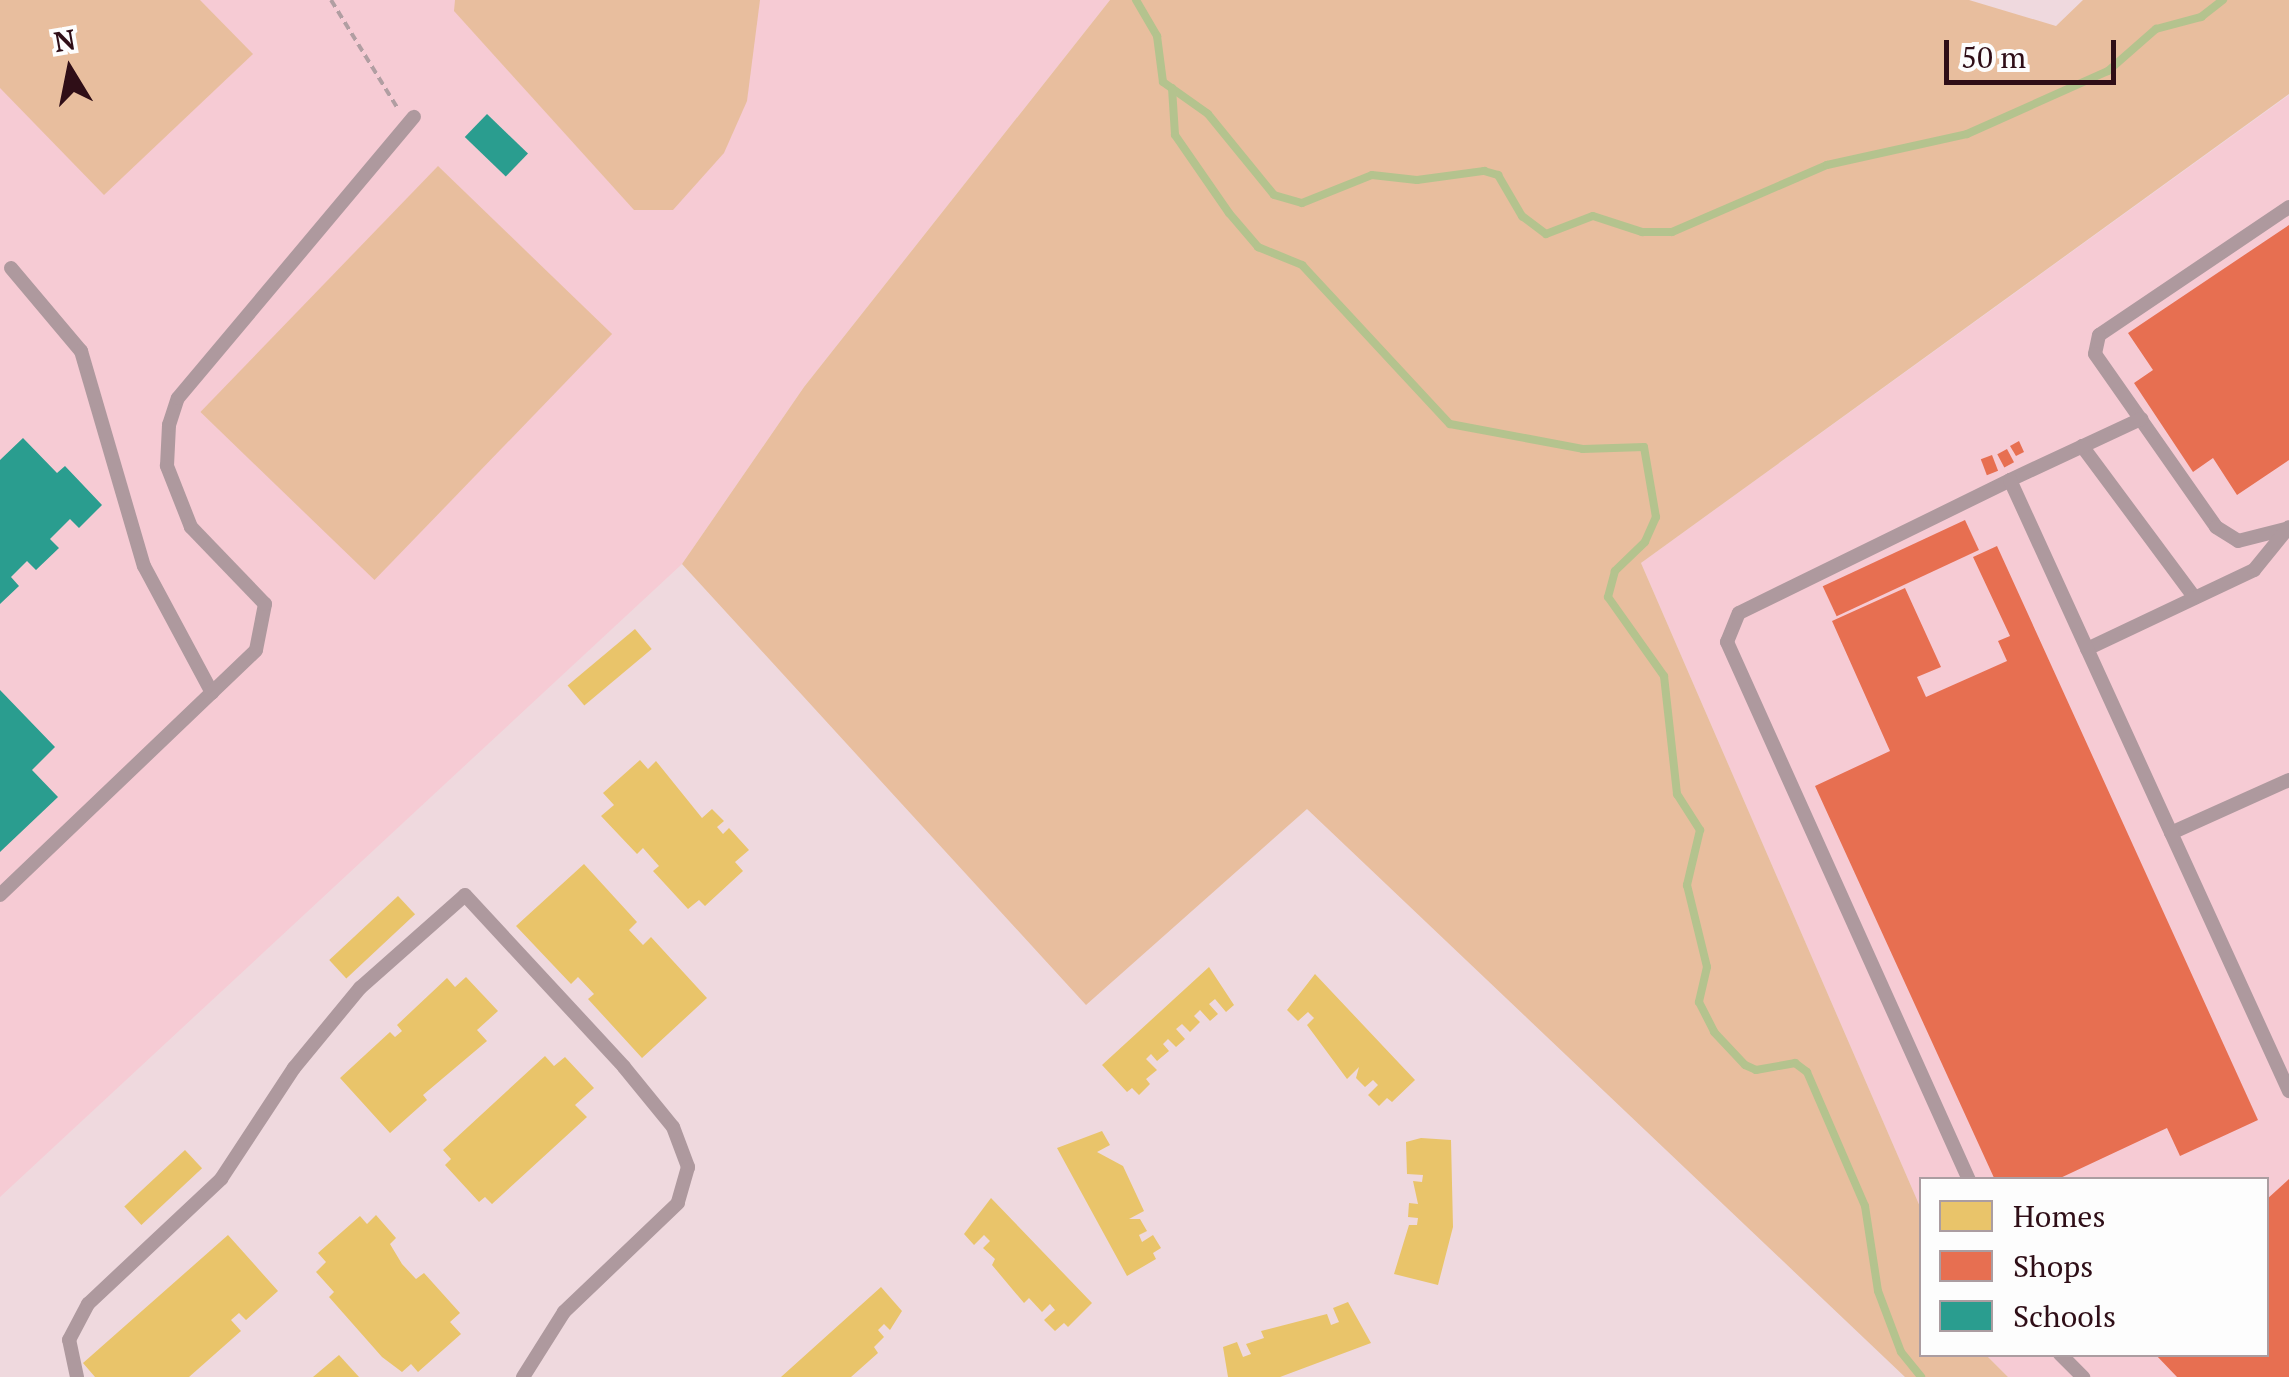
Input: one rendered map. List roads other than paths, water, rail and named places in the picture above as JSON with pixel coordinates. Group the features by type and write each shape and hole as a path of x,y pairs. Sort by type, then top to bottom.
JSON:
{"lane":[{"path":"0,896 256,650 265,604 191,526 178,500 168,466 173,411 178,398 411,122"},
{"path":"2288,528 2238,541 2216,526 2095,354 2099,335 2289,207"},
{"path":"11,268 81,350 144,566 212,693"},
{"path":"1968,1177 1727,642 1739,612 2140,420"},
{"path":"2082,446 2195,598"},
{"path":"2010,480 2289,1090"},
{"path":"2087,650 2254,570 2288,528"},
{"path":"2171,833 2289,780"},
{"path":"76,1377 69,1340 88,1304 221,1179 294,1068 360,988 466,895 624,1066 673,1128 688,1166 678,1203 564,1312 522,1377"},
{"path":"2063,1357 2083,1377"}],"waterway":[{"path":"1136,0 1157,36 1163,82 1208,114 1274,195 1302,203 1372,175 1417,180 1484,171 1498,175 1522,216 1546,234 1593,216 1642,232 1672,232 1827,165 1967,134 2108,71 2156,29 2201,17 2223,0"},
{"path":"1172,88 1175,135 1229,213 1258,247 1302,265 1450,424 1583,449 1644,447 1656,517 1645,542 1615,571 1608,597 1664,676 1677,794 1700,830 1687,885 1707,967 1699,1002 1714,1032 1745,1065 1756,1070 1795,1063 1807,1072 1865,1206 1878,1291 1901,1352 1921,1377"}]}
